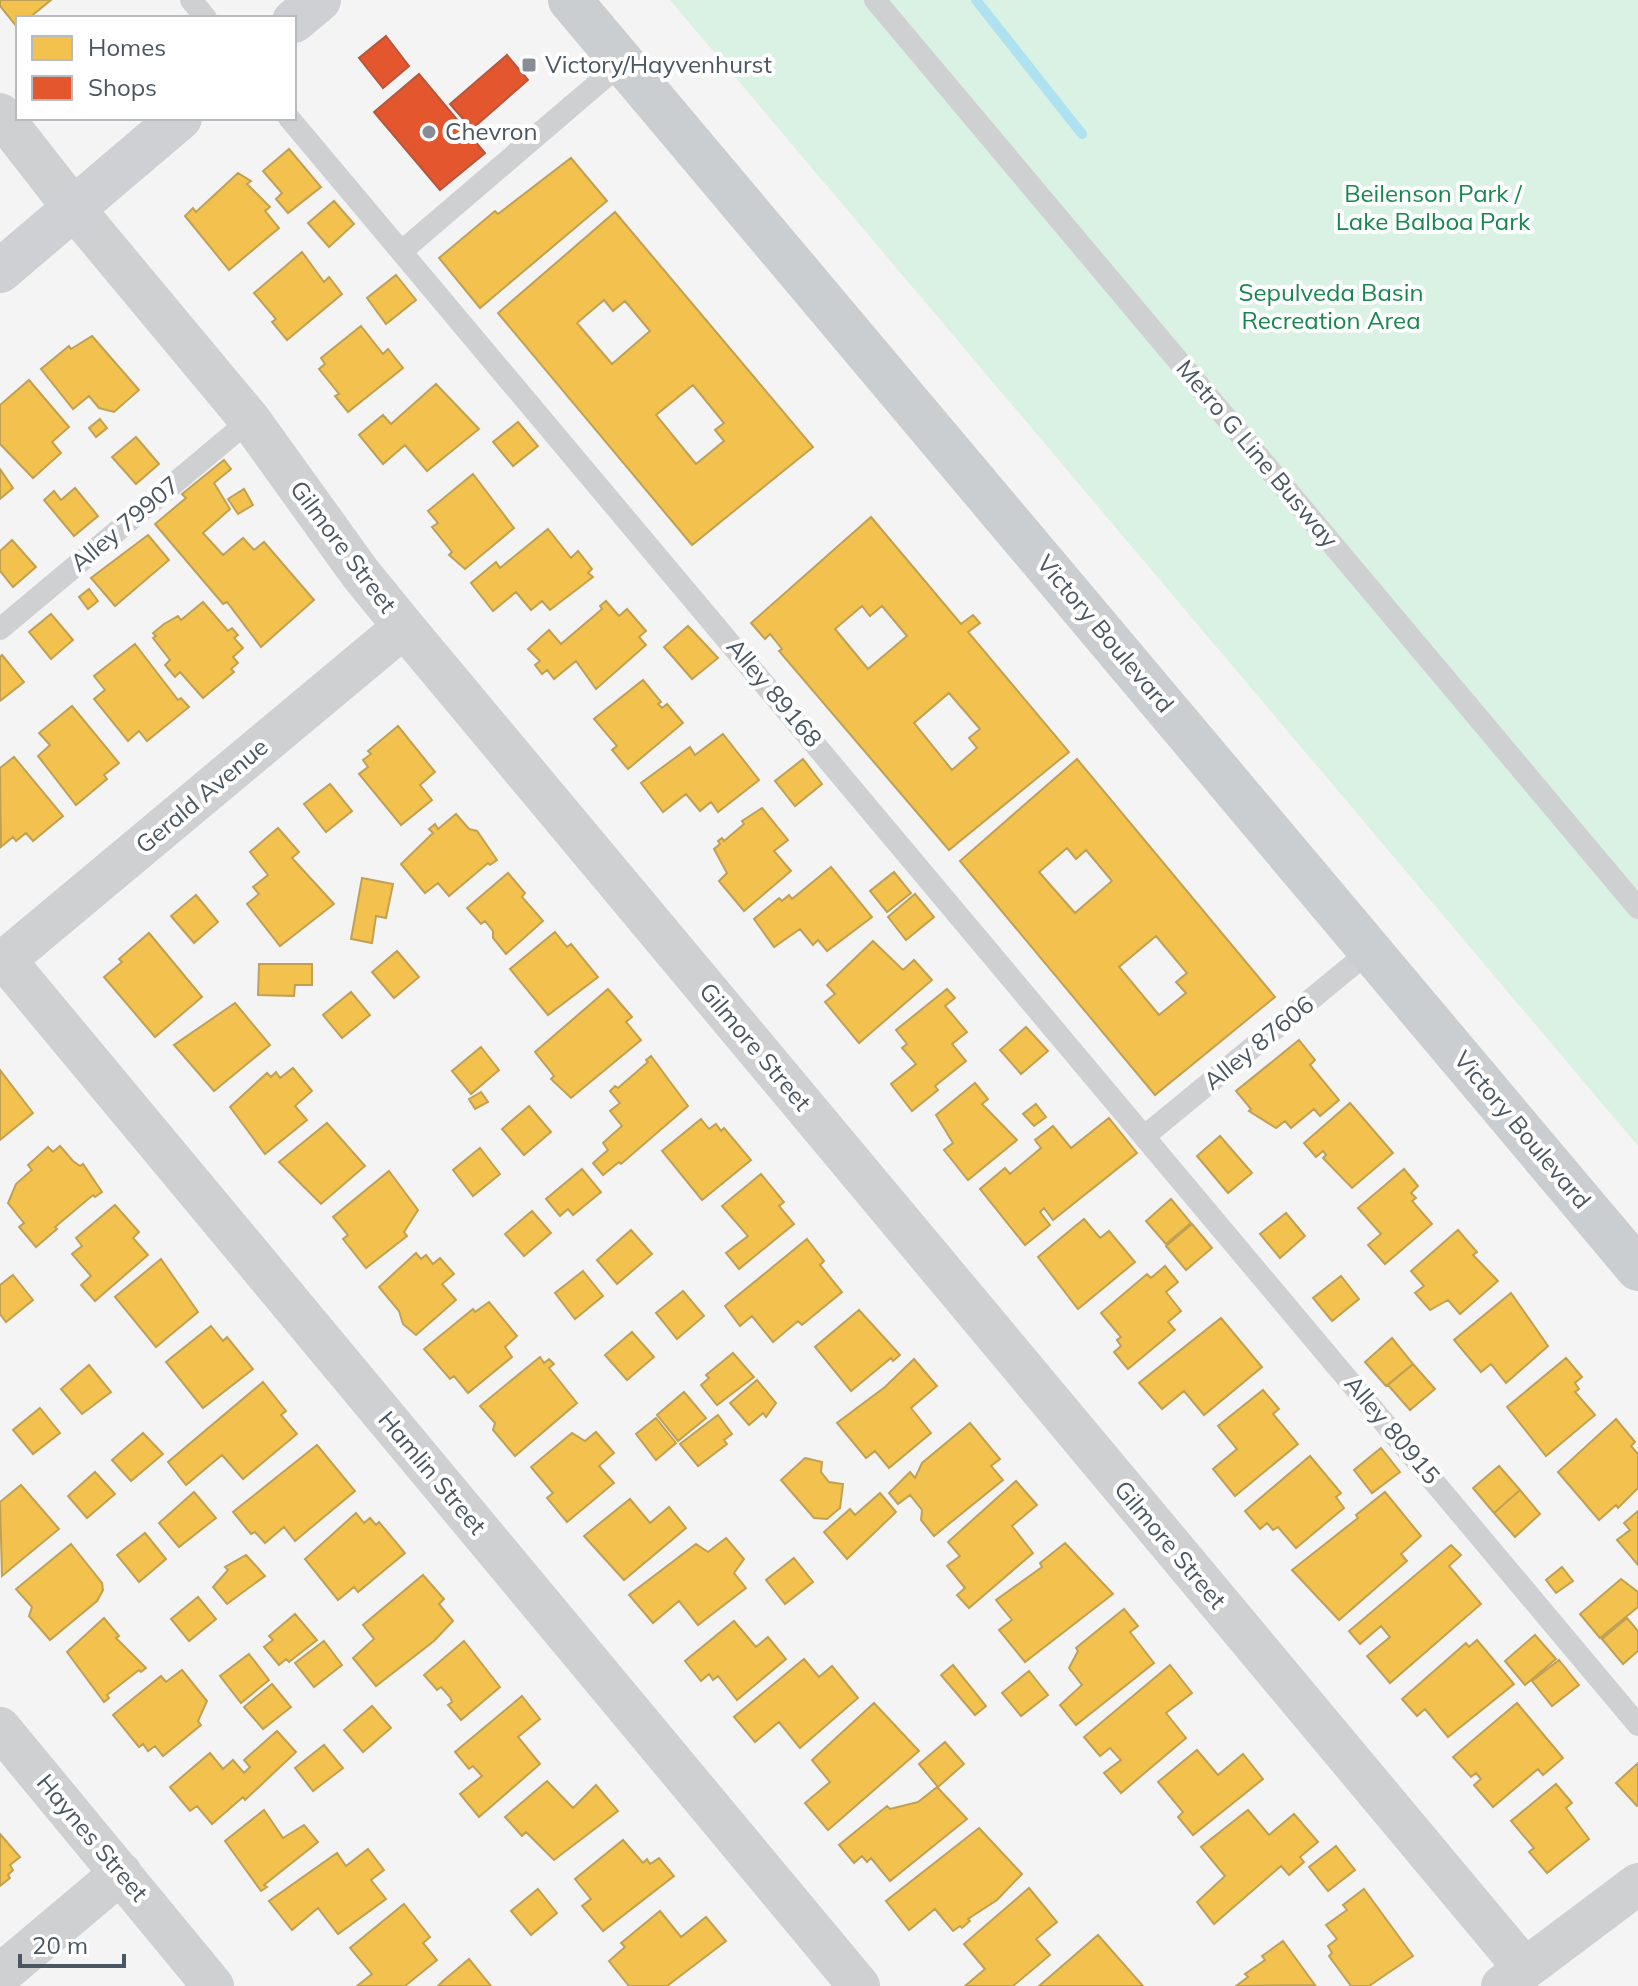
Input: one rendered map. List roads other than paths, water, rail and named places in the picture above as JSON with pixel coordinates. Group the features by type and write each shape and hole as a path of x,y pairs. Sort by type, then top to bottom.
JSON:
{"main road":[{"path":"296,19 319,0"},
{"name":"Victory Boulevard","path":"570,0 1638,1269"},
{"path":"0,271 178,120"}],"street":[{"name":"Gilmore Street","path":"0,114 75,210 250,420 360,573 1514,1978"},
{"name":"Gerald Avenue","path":"2,962 404,627"},
{"name":"Hamlin Street","path":"2,962 859,1986"},
{"name":"Haynes Street","path":"0,1728 213,1986"},
{"path":"0,1975 121,1873"},
{"path":"1514,1978 1638,1884"}],"lane":[{"path":"191,0 204,16"},
{"name":"Metro G Line Busway","path":"875,0 1638,908"},
{"path":"402,251 623,62"},
{"name":"Alley 89168","path":"291,120 1146,1135"},
{"name":"Alley 79907","path":"0,629 250,420"},
{"name":"Alley 87606","path":"1146,1135 1371,950"},
{"name":"Alley 80915","path":"1146,1135 1638,1725"}],"waterway":[{"path":"976,0 1082,134"}],"place":[{"name":"Victory/Hayvenhurst","path":"529,65"},
{"name":"Chevron","path":"429,132"}],"park label":[{"name":"Beilenson Park / Lake Balboa Park","path":"1433,208"},
{"name":"Sepulveda Basin Recreation Area","path":"1331,307"}]}
